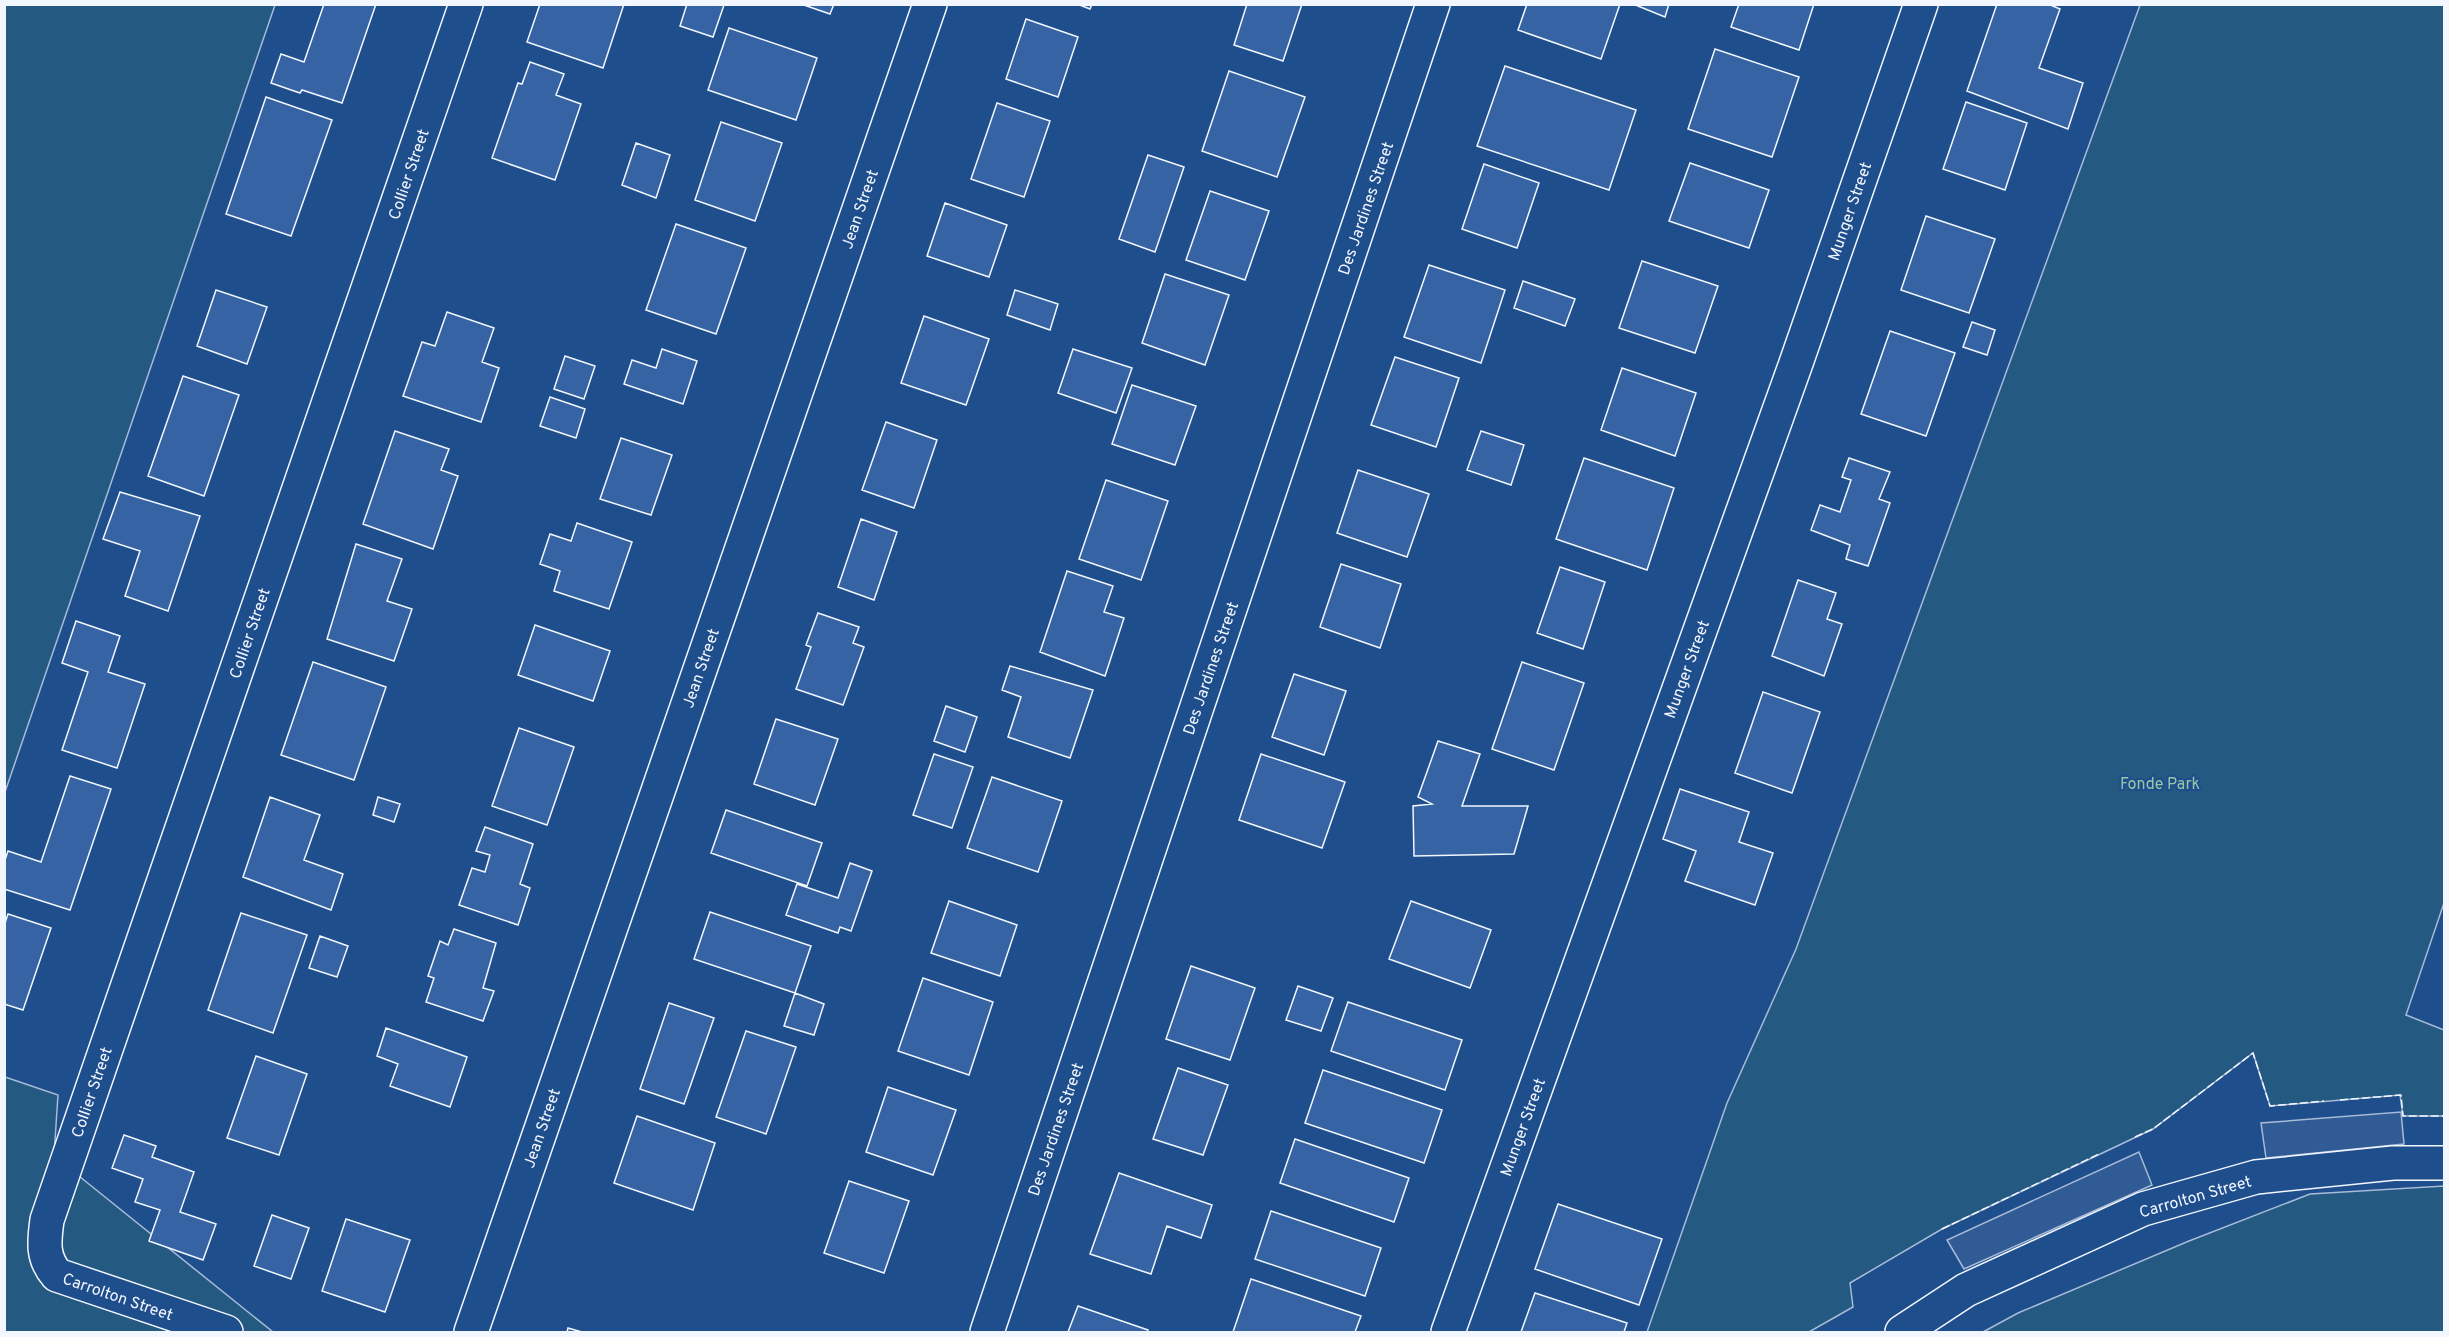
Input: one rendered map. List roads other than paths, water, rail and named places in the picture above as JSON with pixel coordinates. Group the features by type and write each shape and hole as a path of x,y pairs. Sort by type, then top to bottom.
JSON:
{"street":[{"name":"Collier Street","path":"47,1264 44,1244 47,1220 466,4"},
{"name":"Jean Street","path":"471,1332 930,4"},
{"name":"Des Jardines Street","path":"987,1332 1433,4"},
{"name":"Munger Street","path":"1448,1332 1795,366 1921,4"},
{"name":"Carrolton Street","path":"1902,1332 1966,1290 2143,1209 2256,1177 2393,1162 2445,1163"},
{"name":"Carrolton Street","path":"47,1264 57,1275 81,1286 226,1332"}],"park label":[{"name":"Fonde Park","path":"2160,783"}]}
